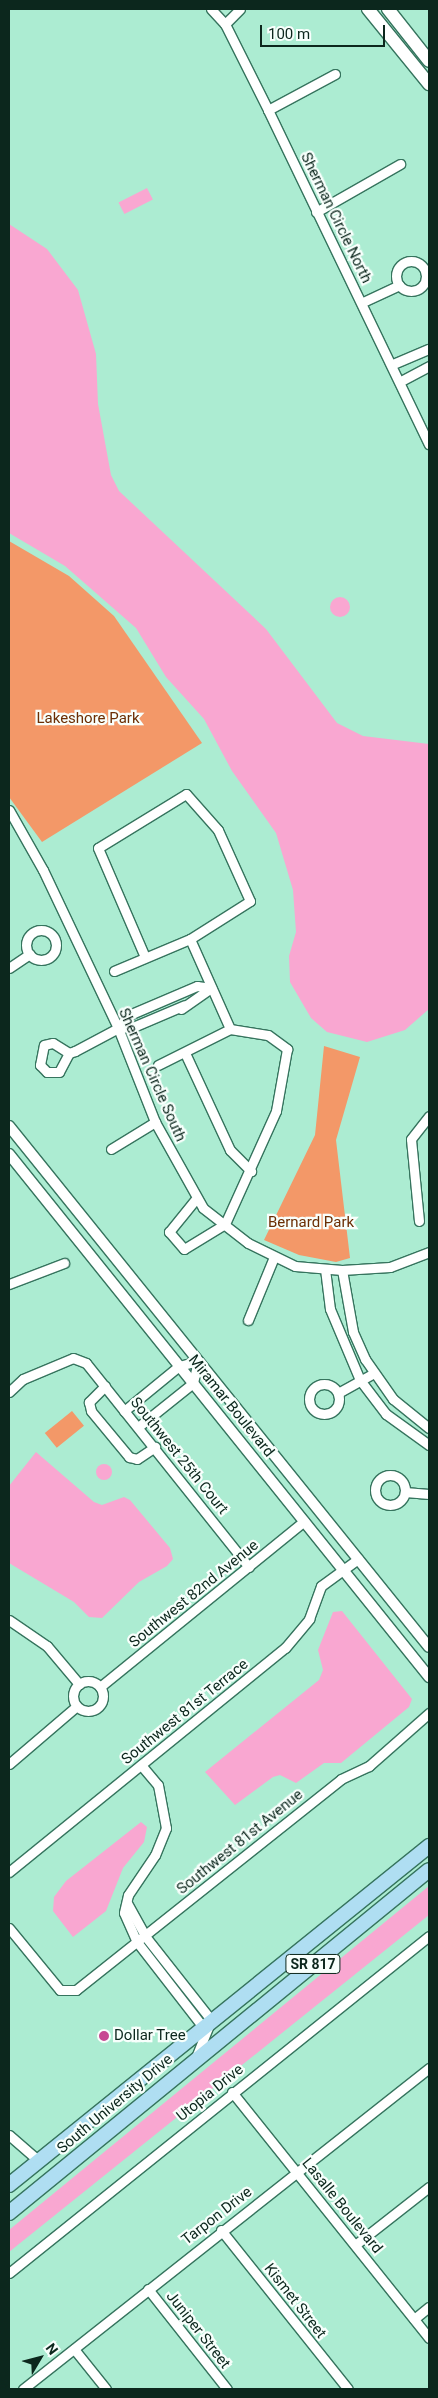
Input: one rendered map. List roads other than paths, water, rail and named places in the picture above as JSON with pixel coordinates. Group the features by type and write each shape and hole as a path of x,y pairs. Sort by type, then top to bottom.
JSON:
{"main road":[{"path":"368,9 429,84"},
{"path":"388,9 429,61"},
{"name":"South University Drive","path":"9,2185 207,2023 429,1846"},
{"name":"South University Drive","path":"9,2213 196,2058 429,1870"},
{"path":"231,2030 238,1998"}],"street":[{"name":"Sherman Circle North","path":"211,9 225,24 316,212 363,302 429,444"},
{"path":"225,24 240,9"},
{"path":"268,110 334,74"},
{"path":"316,212 400,164"},
{"path":"363,302 398,285 416,290 424,284 427,270 417,261 402,263 395,276 398,285"},
{"path":"393,364 429,349"},
{"path":"401,381 429,366"},
{"path":"114,971 190,939 250,901 218,830 186,794 98,848 144,957"},
{"name":"Sherman Circle South","path":"10,814 71,931 118,1028 155,1122 195,1200 225,1224 274,1257 295,1266 342,1270 390,1267 429,1252"},
{"path":"55,939 44,930 35,931 26,943 30,954 41,960 50,957 55,939 71,931"},
{"path":"190,939 230,1029"},
{"path":"9,968 30,954"},
{"path":"69,1053 118,1028 129,1015 196,986 211,988"},
{"path":"118,1028 133,1027 185,1005 211,988"},
{"path":"163,1001 167,1012"},
{"path":"158,1065 230,1029 268,1035 287,1049 276,1111 225,1224 184,1248 169,1232 195,1200"},
{"path":"185,1053 230,1150 250,1171"},
{"path":"419,1221 411,1139 429,1116"},
{"path":"111,1148 155,1122"},
{"name":"Miramar Boulevard","path":"9,1126 429,1647"},
{"name":"Miramar Boulevard","path":"9,1154 429,1677"},
{"path":"248,1320 274,1257"},
{"path":"9,1284 64,1263"},
{"path":"325,1268 330,1309 360,1380 386,1414 429,1445"},
{"path":"342,1270 353,1332 374,1373 393,1399 429,1428"},
{"name":"Southwest 25th Court","path":"9,1392 23,1379 73,1358 86,1363 249,1566"},
{"path":"124,1410 179,1366 198,1361 193,1382 138,1427"},
{"path":"338,1393 374,1373"},
{"path":"105,1386 90,1402 98,1418 129,1456 137,1460 155,1447"},
{"path":"405,1492 429,1494"},
{"name":"Southwest 82nd Avenue","path":"100,1687 304,1521"},
{"name":"Southwest 81st Terrace","path":"9,1872 300,1636 321,1586 358,1558"},
{"path":"9,1620 47,1646 79,1684"},
{"path":"88,1681 100,1687 100,1706 86,1711 77,1706 73,1697 79,1684 88,1681"},
{"path":"9,1764 77,1706"},
{"name":"Southwest 81st Avenue","path":"9,1928 52,1983 68,1991 82,1987 341,1779 369,1766 427,1716"},
{"path":"141,1764 158,1785 166,1828 127,1902 124,1913 137,1942 207,2023"},
{"path":"127,1902 145,1936 207,2023"},
{"name":"Utopia Drive","path":"9,2272 429,1936"},
{"path":"196,2058 207,2023"},
{"name":"Tarpon Drive","path":"23,2389 221,2230 429,2068"},
{"name":"Lasalle Boulevard","path":"232,2092 429,2338"},
{"path":"9,2134 39,2161"},
{"path":"356,2245 429,2187"},
{"name":"Kismet Street","path":"221,2230 348,2389"},
{"name":"Juniper Street","path":"148,2289 227,2389"},
{"path":"414,2319 429,2307"},
{"path":"74,2349 106,2389"}],"place":[{"name":"Dollar Tree","path":"104,2036"}],"park label":[{"name":"Lakeshore Park","path":"88,719"},
{"name":"Bernard Park","path":"311,1223"}]}
